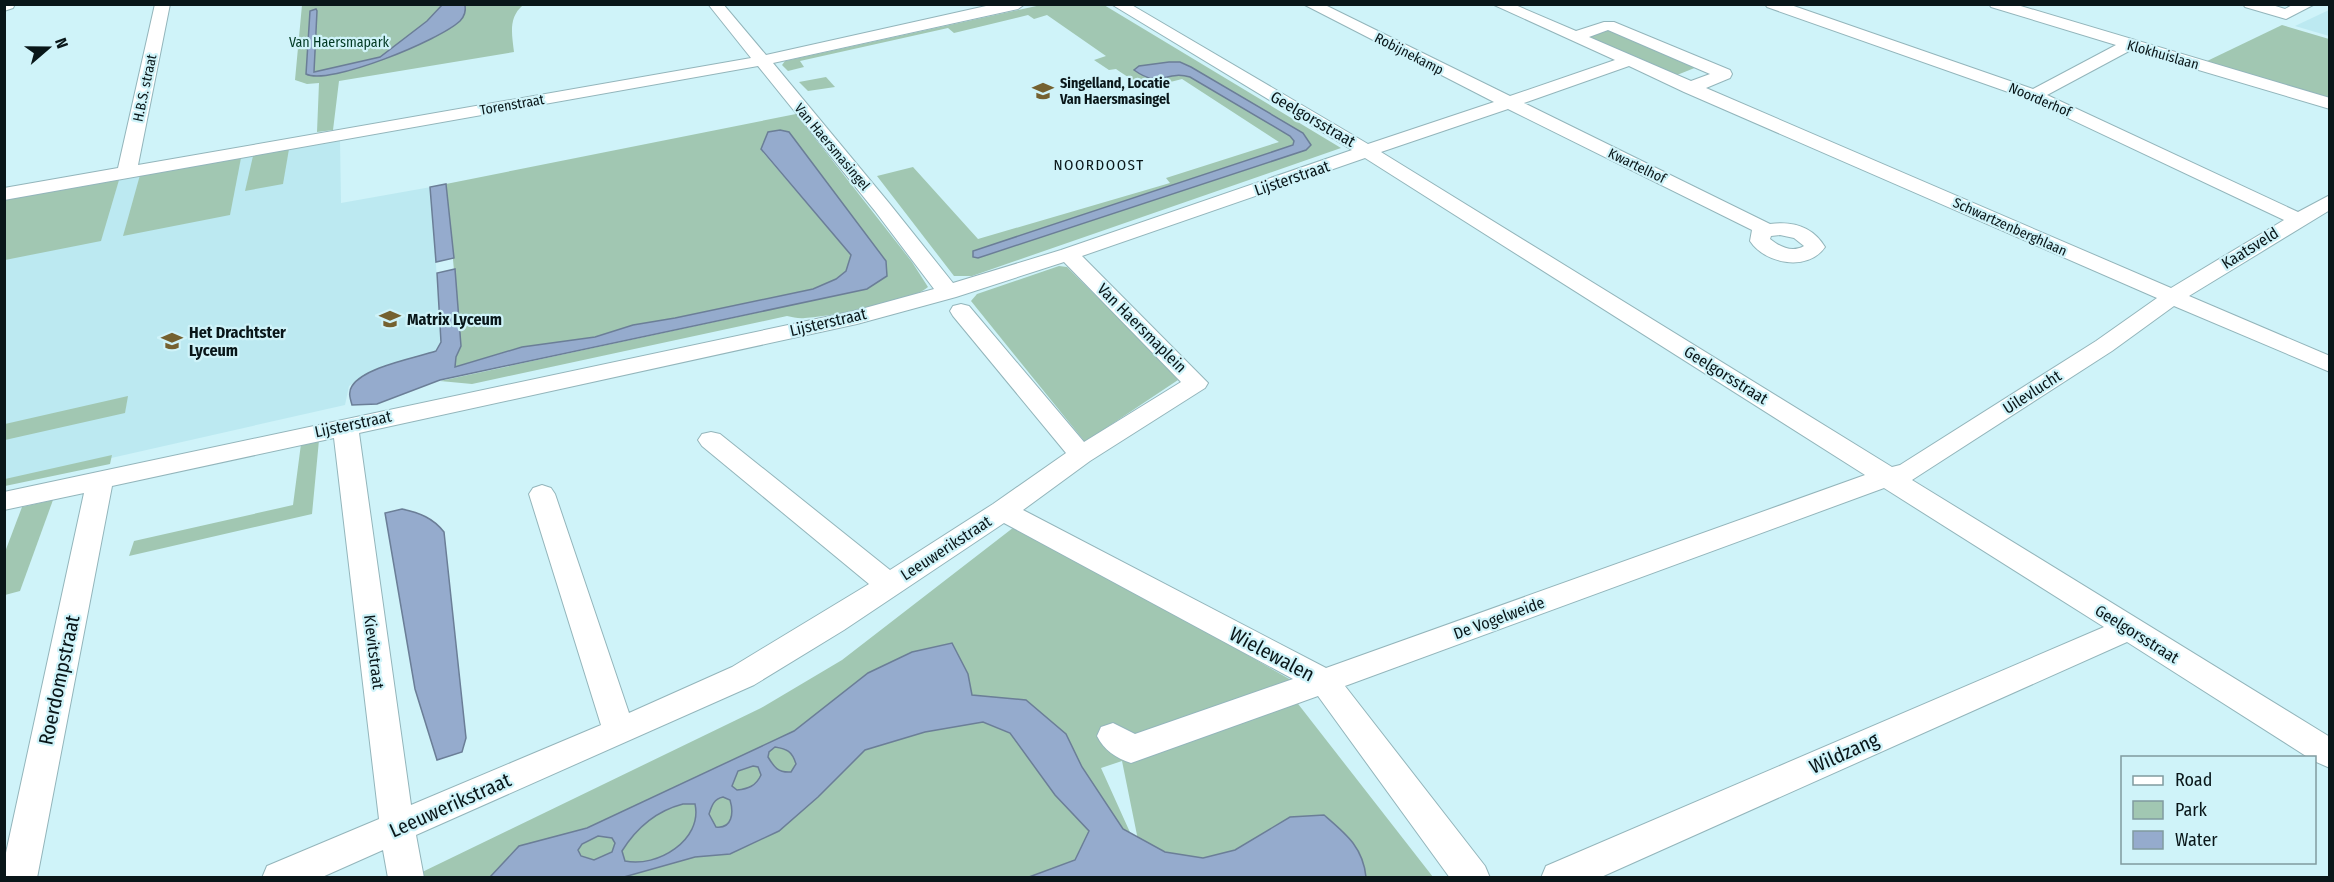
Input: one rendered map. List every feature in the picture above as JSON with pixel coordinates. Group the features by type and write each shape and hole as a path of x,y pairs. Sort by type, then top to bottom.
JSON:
{"street":[{"name":"H.B.S. straat","path":"127,172 163,4"},
{"name":"Van Haersmasingel","path":"715,4 882,207 955,301"},
{"name":"Torenstraat","path":"4,194 761,61 1018,4"},
{"name":"Geelgorsstraat","path":"1118,4 1368,152 2330,754"},
{"name":"Robijnekamp","path":"1310,4 1507,103"},
{"name":"Schwartzenberghlaan","path":"1499,4 2330,365"},
{"name":"Noorderhof","path":"1772,4 2034,95 2298,219"},
{"name":"Klokhuislaan","path":"1996,4 2330,104"},
{"path":"2250,4 2286,15 2308,4"},
{"path":"1575,37 1609,25 1724,74 1690,88"},
{"path":"2034,95 2128,45"},
{"name":"Lijsterstraat","path":"4,501 857,316 955,301 1068,254 1629,61"},
{"name":"Kwartelhof","path":"1507,103 1767,230"},
{"name":"Kaatsveld","path":"2172,297 2330,201"},
{"name":"Van Haersmaplein","path":"1003,512 1081,455 1196,383 1068,254"},
{"name":"Uilevlucht","path":"1887,477 1908,472 1918,466 2104,346 2172,297"},
{"path":"955,301 1081,455"},
{"name":"Kievitstraat","path":"345,426 397,828 406,878"},
{"name":"Leeuwerikstraat","path":"711,440 889,585"},
{"name":"De Vogelweide","path":"1113,736 1131,749 1887,477"},
{"name":"Roerdompstraat","path":"19,878 100,482"},
{"path":"542,494 619,731"},
{"name":"Leeuwerikstraat","path":"280,878 694,699 743,675 833,622 1003,512"},
{"name":"Wielewalen","path":"1003,512 1324,681 1472,878"},
{"name":"Wildzang","path":"1559,878 2129,629"}],"shaded area":[{"path":"2329,10 2329,36 2295,26"},
{"name":"Het Drachtster Lyceum","path":"340,140 341,203 431,187 441,342 436,352 375,369 349,386 345,405 5,482 5,201"}],"green space":[{"name":"Van Haersmapark","path":"302,5 523,5 513,21 514,52 339,81 333,130 317,132 319,83 307,84 295,80"},
{"path":"1041,5 1104,5 1341,148 972,276 954,276 877,176 913,167 978,239 1170,183 1166,178 1279,142 1182,79 1147,86 1116,69 1109,70 1094,60 1106,56 1047,15 1034,19 1028,15 954,33 948,28 800,61 804,67 788,71 782,65 785,61"},
{"path":"2282,25 2329,39 2329,100 2205,62"},
{"path":"1609,30 1697,67 1672,77 1586,38"},
{"path":"826,77 835,87 808,91 799,82"},
{"path":"796,114 912,262 928,287 905,298 851,312 803,318 787,316 472,384 440,381 867,289 887,276 886,261 789,132 780,130 769,132 761,150 851,255 847,271 836,279 813,289 633,325 595,337 522,347 455,367 461,346 446,184"},
{"path":"289,149 283,184 245,191 253,156"},
{"path":"241,158 230,215 123,236 140,175"},
{"path":"119,180 101,241 5,260 5,200"},
{"path":"1059,266 1067,267 1174,373 1178,380 1085,442 971,301 977,294"},
{"path":"128,396 125,413 5,440 5,424"},
{"path":"319,440 312,514 129,556 134,541 293,505 301,444"},
{"path":"112,455 110,464 5,486 5,479"},
{"path":"53,500 20,591 5,595 5,552 22,507"},
{"path":"1018,524 1314,693 1295,700 1433,877 415,878 416,875 761,708 842,660","holes":["1122,761 1139,845 1133,839 1101,768"]}],"water":[{"path":"443,4 465,5 465,13 460,21 431,39 360,68 318,76 306,74 310,11 316,9 317,11 314,72 380,57 427,21"},
{"path":"1180,62 1191,67 1303,133 1311,145 1306,150 978,258 973,257 973,251 1293,145 1294,141 1290,136 1190,77 1181,75 1157,79 1134,70 1139,66"},
{"path":"780,130 789,132 886,261 887,276 867,289 440,380 377,404 352,405 351,388 358,379 378,368 436,351 441,342 437,273 455,269 461,346 455,367 522,347 595,337 633,325 813,289 836,279 846,271 851,255 761,149 768,132"},
{"path":"446,184 454,258 436,262 430,187"},
{"path":"402,509 426,517 444,532 466,738 462,752 437,760 415,689 385,513"},
{"path":"952,643 968,674 972,695 1026,700 1066,734 1082,767 1123,829 1165,852 1203,858 1235,850 1290,817 1324,815 1346,835 1357,849 1366,877 1029,877 1075,860 1089,831 1055,795 1010,733 983,722 925,732 865,750 818,797 779,831 730,854 695,857 624,877 490,877 519,846 587,828 794,731 868,673 912,652","holes":["775,747 788,751 796,764 791,772 777,769 768,757 769,752","753,766 758,767 761,775 751,786 737,790 732,786 738,771","723,797 730,800 732,810 729,823 721,827 716,827 709,814 717,799","683,804 695,804 696,817 685,840 663,856 638,862 625,861 622,851 628,842 641,827 664,811","598,836 612,838 615,843 612,852 594,860 581,856 578,850 582,844"]}],"place":[{"name":"Singelland, Locatie Van Haersmasingel","path":"1043,91"},
{"name":"Matrix Lyceum","path":"390,319"},
{"name":"Het Drachtster Lyceum","path":"172,341"}],"district":[{"name":"NOORDOOST","path":"1099,165"}]}
